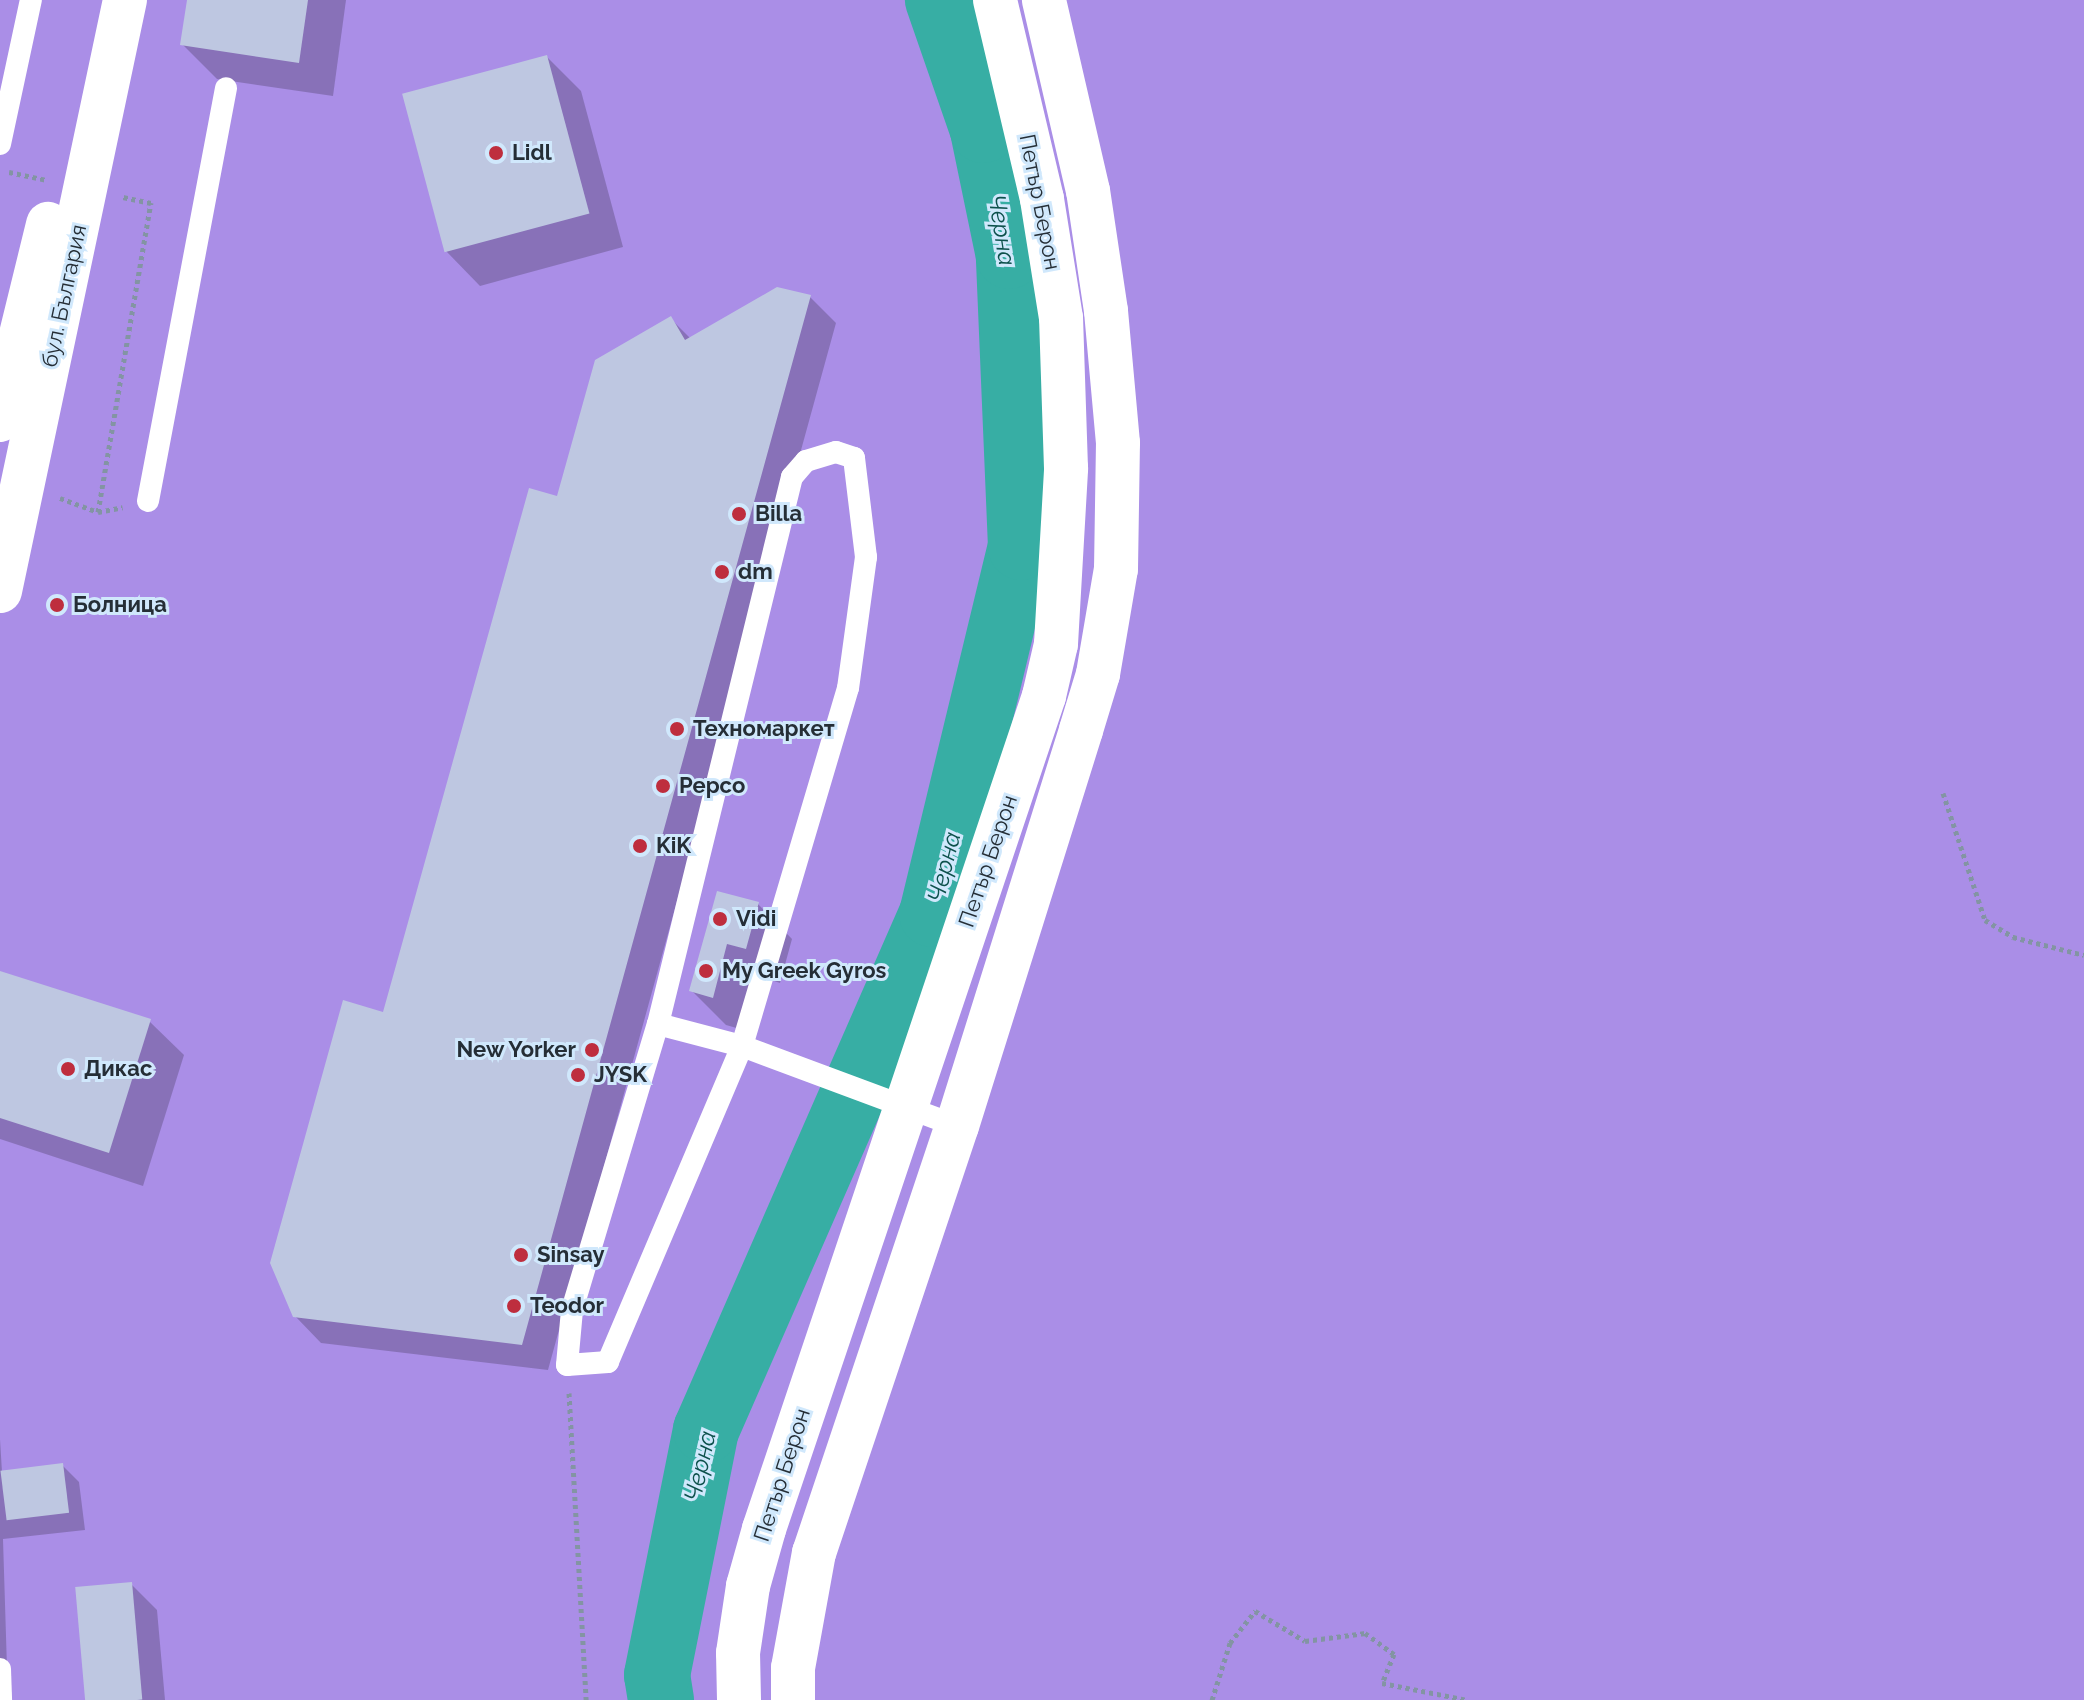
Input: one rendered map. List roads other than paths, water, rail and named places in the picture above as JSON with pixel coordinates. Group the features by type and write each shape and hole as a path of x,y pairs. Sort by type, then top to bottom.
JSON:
{"main road":[{"name":"бул. България","path":"0,420 14,373 100,0"},
{"name":"бул. България","path":"0,591 25,486 125,0"},
{"name":"Петър Берон","path":"739,1700 738,1653 748,1586 898,1104 1044,696 1061,593 1066,468 1061,318 1042,199 995,0"},
{"name":"Петър Берон","path":"793,1700 793,1668 814,1553 957,1126 1098,674 1116,569 1118,443 1106,311 1088,191 1044,0"}],"lane":[{"path":"0,144 31,0"},
{"path":"148,501 226,88"},
{"path":"0,330 14,373"},
{"path":"836,452 854,458 866,557 848,688 742,1046 608,1362 567,1365 572,1310 658,1024 792,477 806,461 836,452"},
{"path":"658,1024 742,1046 957,1126"},
{"path":"0,1669 1,1700"}],"waterway":[{"name":"Черна","path":"661,1700 657,1675 706,1430 932,914 1021,547 1009,256 983,130 938,0"}],"place":[{"name":"Lidl","path":"496,153"},
{"name":"Billa","path":"739,514"},
{"name":"dm","path":"722,572"},
{"name":"Болница","path":"57,605"},
{"name":"Техномаркет","path":"677,729"},
{"name":"Pepco","path":"663,786"},
{"name":"KiK","path":"640,846"},
{"name":"Vidi","path":"720,919"},
{"name":"My Greek Gyros","path":"706,971"},
{"name":"New Yorker","path":"592,1050"},
{"name":"Дикас","path":"68,1069"},
{"name":"JYSK","path":"578,1075"},
{"name":"Sinsay","path":"521,1255"},
{"name":"Teodor","path":"514,1306"}]}
